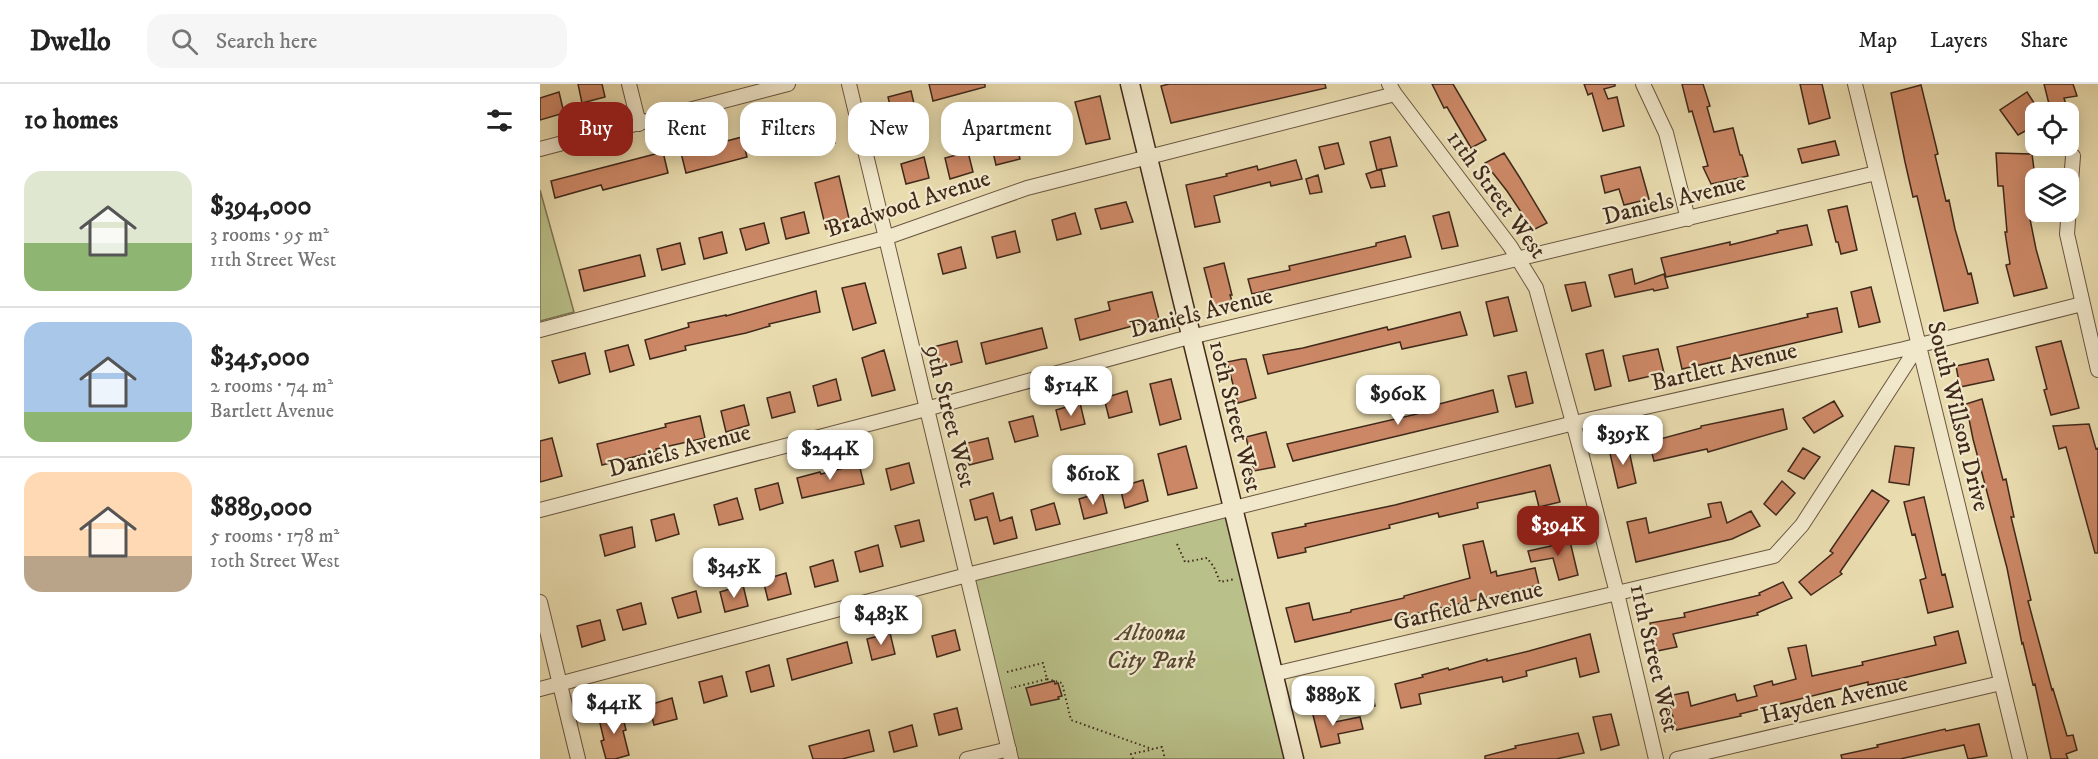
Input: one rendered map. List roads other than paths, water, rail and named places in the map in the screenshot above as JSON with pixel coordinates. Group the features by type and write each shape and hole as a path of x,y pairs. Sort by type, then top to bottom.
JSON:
{"street":[{"path":"629,84 639,124"},
{"path":"540,149 788,84"},
{"name":"9th Street West","path":"849,84 1010,754"},
{"name":"10th Street West","path":"1130,84 1294,759"},
{"path":"1643,84 1666,133 1688,219"},
{"name":"South Willson Drive","path":"1855,84 2019,759"},
{"name":"Bradwood Avenue","path":"540,330 885,238 1028,188 1392,89"},
{"name":"11th Street West","path":"1392,89 1519,259 1536,288 1574,423 1656,759"},
{"path":"2073,156 2067,234 2098,370"},
{"name":"Daniels Avenue","path":"540,510 1192,337 1876,173"},
{"name":"Bartlett Avenue","path":"540,689 967,575 1574,423 1918,346 2082,304"},
{"name":"Garfield Avenue","path":"1274,674 1774,556 1802,525 1918,346"},
{"path":"540,602 578,759"},
{"name":"Hayden Avenue","path":"1677,759 2001,684"},
{"path":"967,759 1010,754"}],"park label":[{"name":"Altoona City Park","path":"1151,646"}]}
